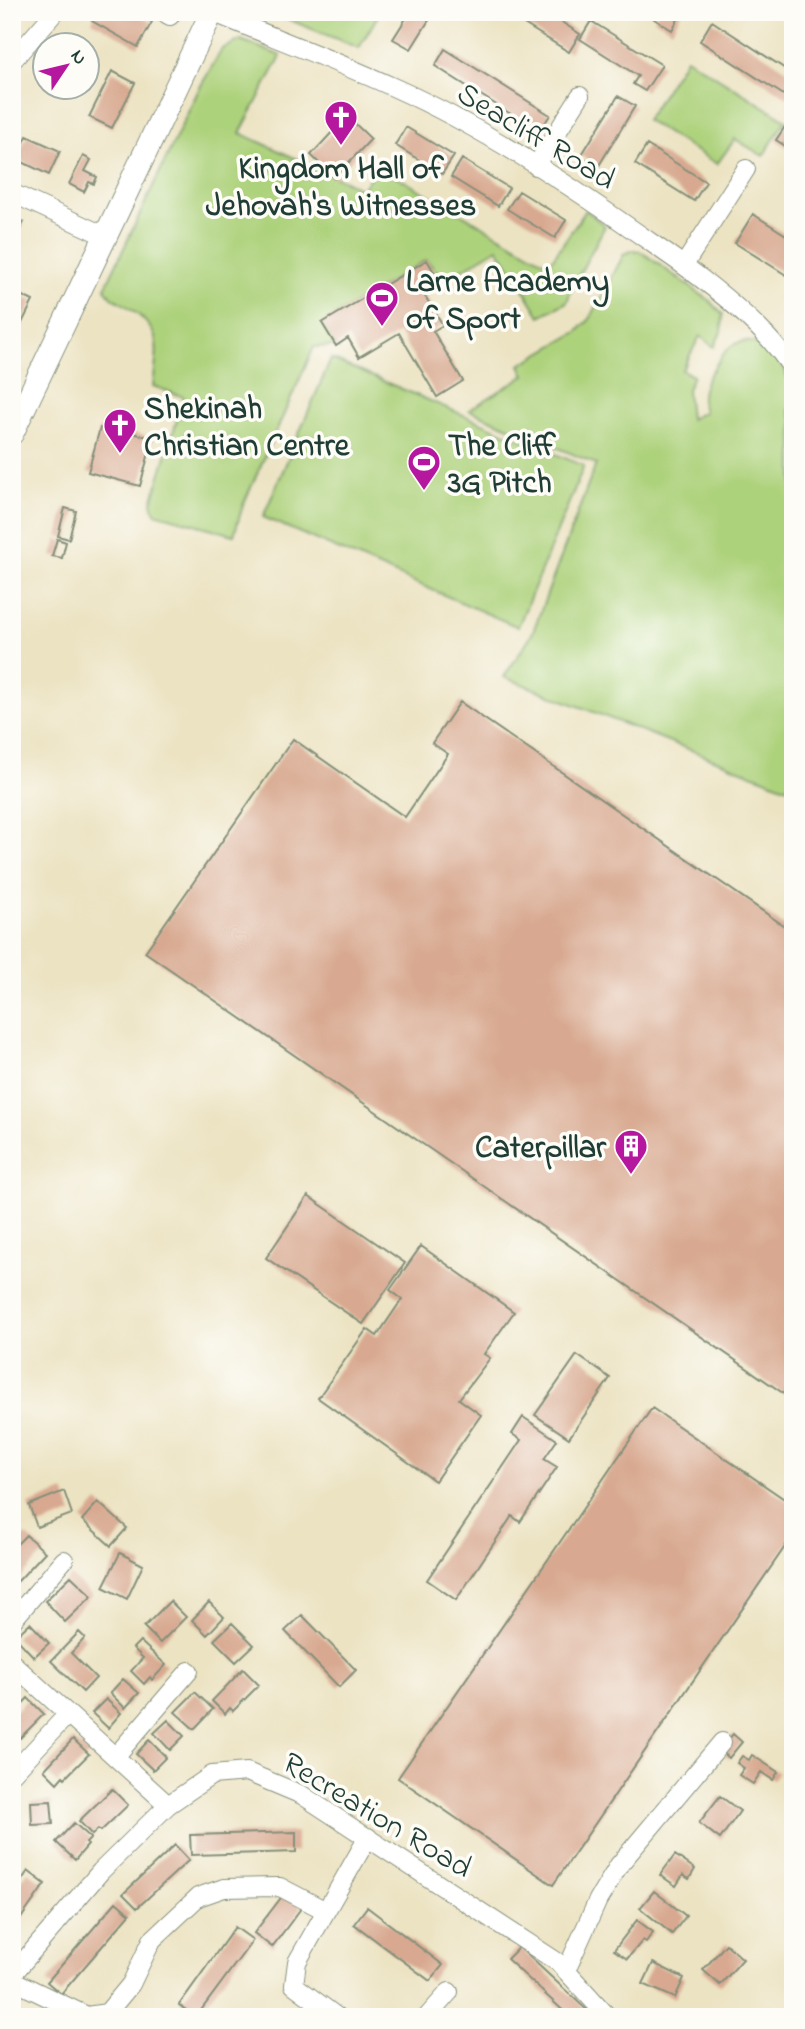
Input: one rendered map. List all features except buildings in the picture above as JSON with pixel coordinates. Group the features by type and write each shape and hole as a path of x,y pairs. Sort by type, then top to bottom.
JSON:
{"street":[{"path":"13,60 55,12"},
{"path":"12,433 212,12"},
{"name":"Seacliff Road","path":"212,12 395,87 595,202 684,265 739,310 770,341 793,370"},
{"path":"536,166 580,96"},
{"path":"684,265 746,169"},
{"path":"12,193 106,236"},
{"path":"12,1620 65,1560"},
{"path":"12,1663 167,1805"},
{"path":"115,1757 189,1671"},
{"path":"12,1773 68,1714"},
{"path":"566,1971 598,1900 619,1865 722,1742"},
{"name":"Recreation Road","path":"12,1978 101,1871 167,1805 212,1776 247,1772 302,1795 559,1963 608,2017"},
{"path":"337,2017 294,1985 297,1962 368,1837"},
{"path":"12,1978 87,2016 107,2013 131,1984 152,1940 198,1897 224,1888 280,1887 326,1911"},
{"path":"427,2017 449,1992"}],"green space":[{"path":"270,12 380,12 359,48"},
{"path":"241,40 281,56 240,133 362,189 378,166 549,264 586,210 605,226 567,302 540,316 498,248 445,280 426,260 323,323 336,346 314,347 243,505 234,535 155,513 152,502 184,397 153,386 157,349 152,331 138,314 111,296 105,288 199,89 222,49"},
{"path":"686,58 786,120 763,156 735,139 717,164 646,120"},
{"path":"640,251 710,301 723,314 722,330 714,347 700,336 682,370 693,376 687,389 690,419 704,412 704,385 728,349 740,342 753,343 765,349 776,359 791,386 789,411 793,420 793,790 504,677 532,634 596,464 469,410 525,375 520,365 577,332 590,319 624,254"},
{"name":"The Cliff 3G Pitch","path":"331,359 584,466 518,627 263,517"}],"place":[{"name":"Kingdom Hall of Jehovah's Witnesses","path":"341,147"},
{"name":"Larne Academy of Sport","path":"382,328"},
{"name":"Shekinah Christian Centre","path":"120,455"},
{"name":"The Cliff 3G Pitch","path":"424,492"},
{"name":"Caterpillar","path":"631,1176"}]}
